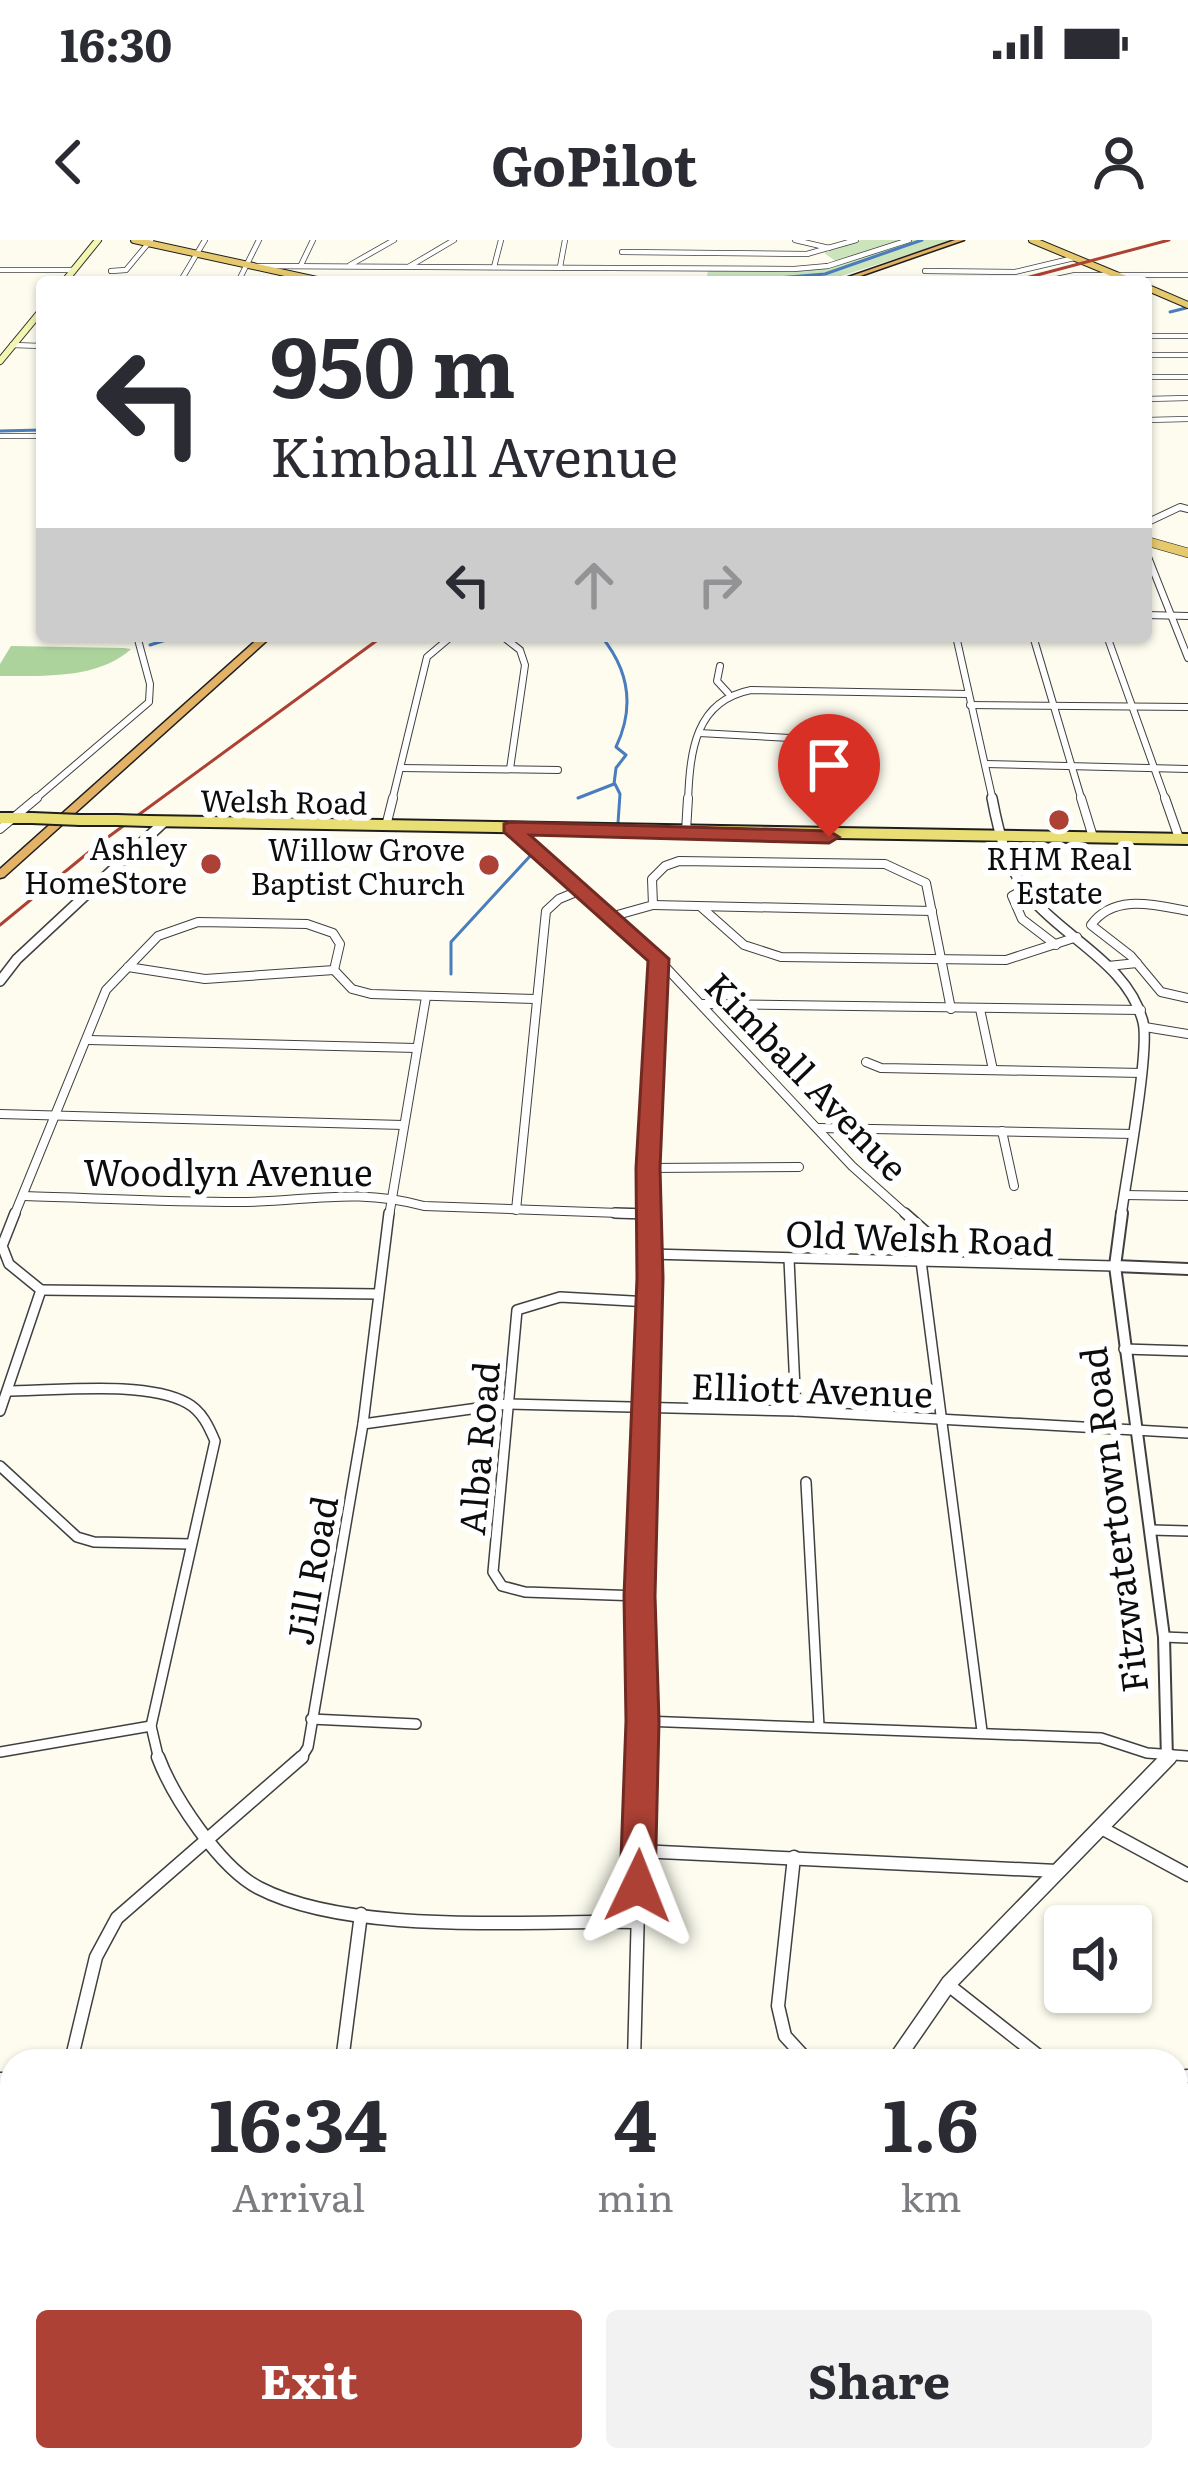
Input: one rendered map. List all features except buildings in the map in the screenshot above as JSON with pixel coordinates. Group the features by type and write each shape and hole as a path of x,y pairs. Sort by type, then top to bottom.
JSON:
{"highway":[{"path":"134,240 301,276"},
{"path":"851,276 961,240"},
{"path":"872,276 977,240"},
{"path":"1035,240 1119,276"},
{"path":"254,265 293,267 318,276"},
{"path":"1152,290 1188,305"},
{"path":"1152,543 1188,553"},
{"path":"0,862 246,642"},
{"path":"0,875 260,642"}],"main road":[{"path":"68,276 98,240"},
{"path":"0,361 36,318"},
{"name":"Welsh Road","path":"0,818 1000,838"},
{"path":"1000,838 1185,840"},
{"path":"1000,838 1185,840"}],"street":[{"path":"184,276 206,240"},
{"path":"244,276 254,265 259,240"},
{"path":"293,267 313,240"},
{"path":"350,265 394,240"},
{"path":"410,266 454,240"},
{"path":"494,267 500,240"},
{"path":"560,267 565,240"},
{"path":"619,268 623,240"},
{"path":"795,240 834,249"},
{"path":"622,252 807,254 856,240"},
{"path":"293,267 812,268 909,240"},
{"path":"112,271 127,270 149,241"},
{"path":"925,271 1022,272 1074,258"},
{"path":"0,270 73,270"},
{"path":"1064,276 1188,275"},
{"path":"1152,336 1188,336"},
{"path":"12,345 36,346"},
{"path":"1152,355 1188,355"},
{"path":"1152,377 1188,377"},
{"path":"1168,377 1187,398"},
{"path":"1152,399 1187,398"},
{"path":"1152,420 1188,419"},
{"path":"0,436 36,436"},
{"path":"1152,521 1184,508"},
{"path":"1152,576 1188,658"},
{"path":"1152,616 1188,616"},
{"path":"0,830 149,702 151,684 139,642"},
{"path":"386,826 428,657 445,642"},
{"path":"510,769 525,665 513,642"},
{"name":"Fitzwatertown Road","path":"957,642 1000,838 1024,889 1108,966 1141,1010 1145,1027 1115,1267 1164,1637 1170,1756"},
{"path":"1035,642 1093,837"},
{"path":"1108,642 1185,840"},
{"path":"720,666 717,681 728,693"},
{"path":"686,831 691,765 707,706 728,693 1188,706"},
{"path":"699,733 809,740"},
{"path":"986,764 1188,770"},
{"path":"401,768 558,770"},
{"path":"0,981 17,959 164,822"},
{"name":"Kimball Avenue","path":"511,828 658,959 852,1166 959,1261"},
{"path":"653,905 655,873 679,861 901,867 921,878 951,1009"},
{"path":"1024,889 1012,896 1019,914 1056,945"},
{"path":"516,1210 546,911 581,890"},
{"path":"1188,911 1126,904 1094,917 1094,930 1137,963 1161,992 1188,998"},
{"path":"610,917 653,905 932,911"},
{"path":"701,907 744,945 773,956 1006,960 1077,937"},
{"path":"334,970 340,944 328,930 308,924 198,922 163,932 106,990 2,1253 41,1290 378,1294"},
{"path":"634,2049 643,1721 640,1596 650,1303 648,1168 658,959"},
{"path":"1108,966 1137,963"},
{"path":"128,967 186,979 262,980 334,970"},
{"path":"334,970 352,989 364,993 535,999"},
{"name":"Jill Road","path":"74,2049 105,1934 136,1897 295,1767 308,1747 364,1424 391,1197 426,997"},
{"path":"702,1004 1141,1010"},
{"path":"980,1009 993,1070"},
{"path":"1145,1027 1188,1034"},
{"path":"88,1040 416,1048"},
{"path":"866,1062 881,1068 1142,1072"},
{"path":"0,1114 403,1125"},
{"path":"819,1128 1134,1134"},
{"path":"1002,1131 1014,1186"},
{"path":"648,1168 799,1167"},
{"name":"Woodlyn Avenue","path":"24,1196 244,1202 316,1194 391,1197 424,1206 647,1214"},
{"path":"1124,1196 1188,1196"},
{"name":"Old Welsh Road","path":"650,1254 1188,1269"},
{"path":"789,1259 796,1411"},
{"path":"921,1261 982,1731"},
{"path":"0,1412 41,1290"},
{"name":"Alba Road","path":"640,1596 525,1592 495,1580 517,1310 545,1298 650,1303"},
{"path":"1124,1349 1188,1351"},
{"path":"8,1391 166,1396 193,1406 215,1441 151,1726 154,1751 171,1791 206,1837 270,1897 361,1914 636,1922"},
{"name":"Elliott Avenue","path":"364,1424 411,1423 466,1407 507,1404 796,1411 1188,1433"},
{"path":"0,1466 77,1537 94,1542 191,1544"},
{"path":"806,1482 819,1726"},
{"path":"1151,1530 1188,1531"},
{"path":"1164,1637 1188,1638"},
{"path":"311,1719 416,1724"},
{"path":"643,1721 1101,1738 1170,1756 1188,1756"},
{"path":"0,1752 151,1726"},
{"path":"901,2049 947,1984 1105,1830 1170,1756"},
{"path":"1105,1830 1188,1875"},
{"path":"639,1851 1062,1871"},
{"path":"794,1857 778,2006 785,2036 797,2049"},
{"path":"344,2049 361,1914"},
{"path":"947,1984 1023,2049"}],"green space":[{"path":"861,240 955,240 841,276 707,276 708,270 795,270 837,262 824,253"},
{"path":"11,646 131,649 87,671 0,676 0,664"}],"waterway":[{"path":"802,276 825,274 922,240"},
{"path":"1170,312 1186,308"},
{"path":"0,431 36,430"},
{"path":"150,645 160,642"},
{"path":"578,798 614,784 616,768 626,755 616,747 626,718 626,689 618,662 605,642"},
{"path":"615,784 620,794 618,823"},
{"path":"451,974 451,942 531,855"}],"railway":[{"path":"1034,276 1169,240"},
{"path":"0,925 100,843 375,642"}],"place":[{"name":"RHM Real Estate","path":"1059,820"},
{"name":"Ashley HomeStore","path":"211,864"},
{"name":"Willow Grove Baptist Church","path":"489,865"}],"route":[{"path":"638,1886 643,1721 640,1596 650,1278 647,1214 658,959 511,828 829,837"}]}
